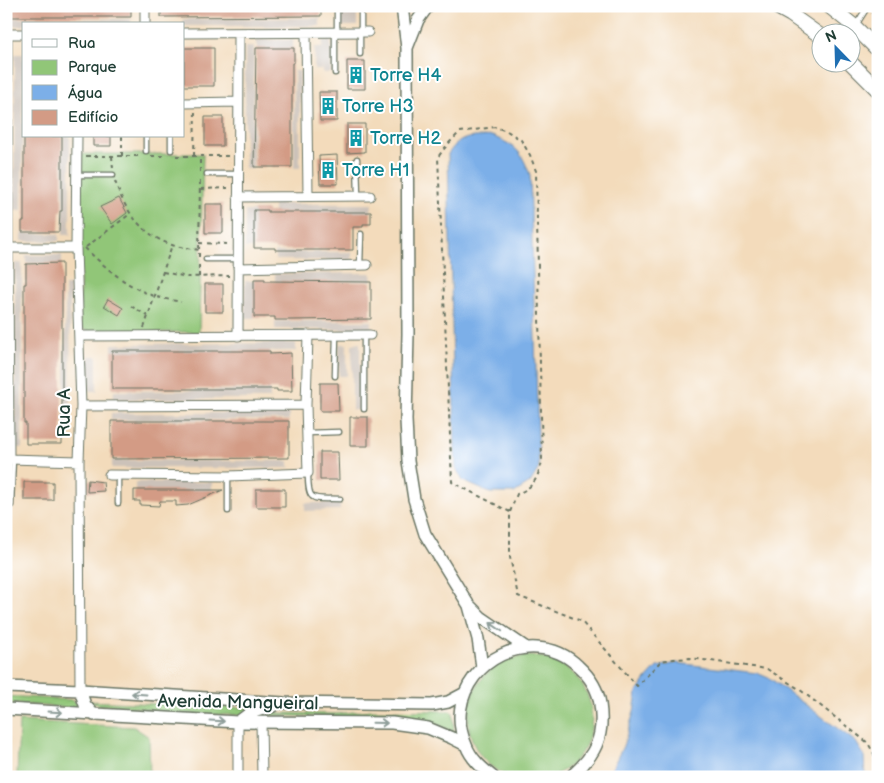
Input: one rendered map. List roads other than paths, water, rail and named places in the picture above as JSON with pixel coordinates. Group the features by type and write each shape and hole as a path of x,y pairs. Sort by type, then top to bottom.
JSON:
{"main road":[{"path":"774,6 812,30"},
{"path":"830,6 850,22"},
{"path":"862,33 878,50"},
{"path":"860,72 878,90"}],"street":[{"path":"145,6 145,22"},
{"path":"402,6 407,48 408,334 406,420 408,462 414,500 425,534 468,604 481,617 525,647"},
{"path":"407,48 418,20 428,6"},
{"path":"185,33 363,32"},
{"path":"306,33 308,196"},
{"path":"22,34 7,34 9,460 79,461"},
{"path":"238,336 239,34"},
{"path":"185,103 238,102"},
{"name":"Rua A","path":"76,138 76,248 81,406 79,461 80,690"},
{"path":"238,193 370,196"},
{"path":"8,248 76,248"},
{"path":"238,268 364,265"},
{"path":"113,475 228,476 308,473 306,405 308,335"},
{"path":"79,336 367,335"},
{"path":"81,406 306,405"},
{"path":"468,604 478,639 482,667"},
{"path":"493,777 478,766 466,746 461,728 461,710 465,693 472,679 482,667 502,653 525,647 549,649 571,659 589,675 599,697 603,720 598,744 585,764 570,777"},
{"name":"Avenida Mangueiral","path":"6,687 284,703 432,705 448,702 465,693"},
{"path":"80,690 85,705 94,714"},
{"path":"238,777 238,722 250,713 262,708 284,703"},
{"name":"Avenida Mangueiral","path":"6,709 238,722 392,723 428,728 466,746"},
{"path":"261,722 262,777"}],"lane":[{"path":"335,73 337,6"},
{"path":"360,54 363,32 361,6"},
{"path":"858,22 868,6"},
{"path":"146,138 146,151"},
{"path":"171,138 171,150"},
{"path":"357,159 358,196"},
{"path":"76,175 113,174"},
{"path":"207,174 238,174"},
{"path":"361,234 364,265"},
{"path":"206,259 238,268"},
{"path":"335,376 336,335"},
{"path":"364,409 367,335"},
{"path":"308,433 339,432"},
{"path":"9,460 11,505"},
{"path":"308,473 308,492 310,496 313,498 340,499"},
{"path":"113,475 118,503"},
{"path":"228,476 228,511"}],"water":[{"path":"492,136 517,150 524,160 530,175 539,468 530,483 514,493 490,493 463,481 456,468 448,154 462,140 472,137"},
{"path":"677,663 757,673 771,679 856,742 864,755 865,777 608,777 623,746 634,712 637,692 657,667"}],"place":[{"name":"Torre H4","path":"356,75"},
{"name":"Torre H3","path":"328,106"},
{"name":"Torre H2","path":"356,138"},
{"name":"Torre H1","path":"328,170"}]}
